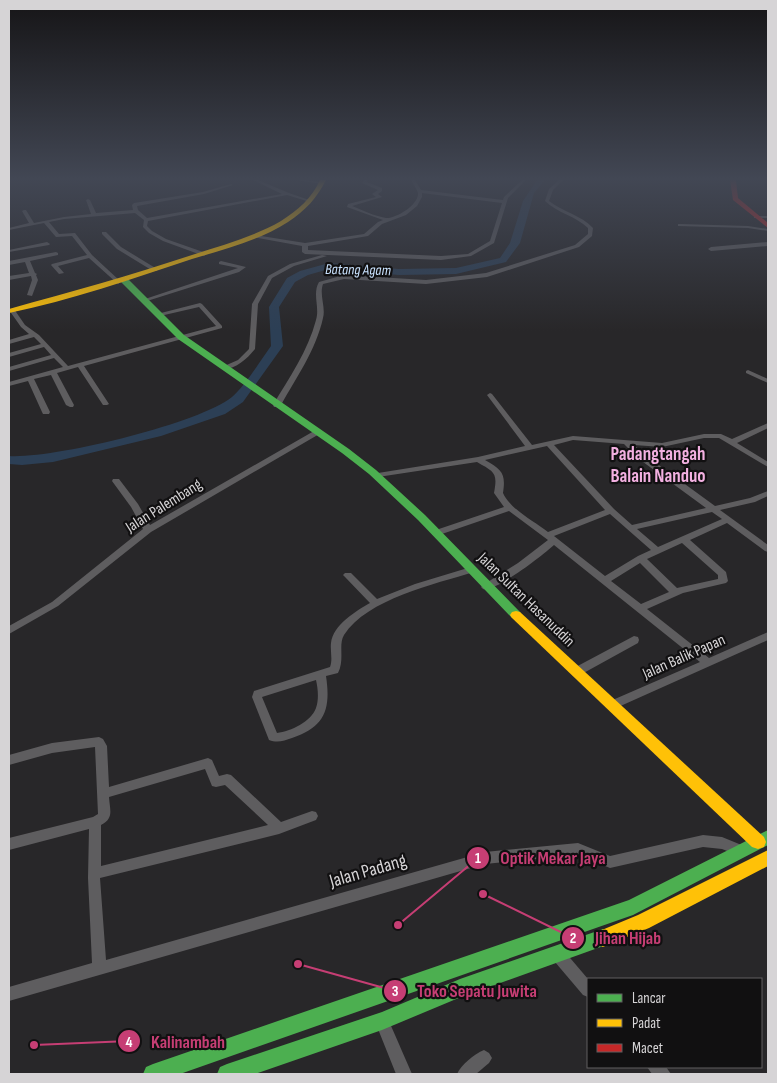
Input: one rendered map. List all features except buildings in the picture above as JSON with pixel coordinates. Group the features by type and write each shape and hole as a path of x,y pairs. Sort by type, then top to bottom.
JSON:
{"main road":[{"path":"10,310 121,281 254,237 264,231"},
{"name":"Jalan Sultan Hasanuddin","path":"121,281 145,300 182,337 317,433 338,444 378,475 486,587 612,705 763,839"},
{"path":"153,1074 633,907 763,839"},
{"path":"227,1074 382,1021 460,988 643,922 765,864"}],"street":[{"path":"53,231 58,236 73,234 90,256 121,281"},
{"path":"150,231 171,243 188,246 204,254"},
{"path":"254,237 305,245 366,235 371,231"},
{"path":"305,245 305,252 441,258 469,255 492,242 495,231"},
{"path":"277,405 307,351 318,323 321,308 319,290 322,283 344,277 426,282 487,275 577,246 590,235 591,231"},
{"path":"104,233 119,248 155,270"},
{"path":"9,251 48,244"},
{"path":"711,249 768,244"},
{"path":"9,263 56,254"},
{"path":"229,372 252,349 254,304 270,277 292,265 332,254"},
{"path":"61,273 54,265 90,256"},
{"path":"27,260 34,274 35,284 30,295"},
{"path":"145,300 237,271 243,267 221,263"},
{"path":"9,278 34,274"},
{"path":"56,356 9,370 12,383 220,327 199,305 160,314"},
{"path":"10,310 23,326 38,336 67,368"},
{"path":"9,342 34,335"},
{"path":"9,355 45,345"},
{"path":"80,365 105,404"},
{"path":"53,372 70,405"},
{"path":"748,372 768,381"},
{"path":"30,378 46,412"},
{"path":"490,396 530,447"},
{"path":"732,442 768,425"},
{"name":"Jalan Palembang","path":"9,630 55,604 148,530 317,433"},
{"path":"378,475 478,459 572,438 662,445 704,436 721,436 768,465"},
{"path":"626,442 642,457 768,549"},
{"path":"548,443 611,511 657,551"},
{"path":"478,459 499,474 501,479 499,498 510,508 605,580 709,663"},
{"path":"116,481 148,530"},
{"path":"629,528 752,500 768,493"},
{"path":"436,533 510,508"},
{"path":"486,587 515,572 536,557 551,538 611,511"},
{"path":"605,580 641,558 728,520"},
{"path":"640,608 676,593 721,582 724,579 723,574 683,540"},
{"path":"641,558 676,593"},
{"path":"321,675 324,700 321,712 314,722 289,735 273,737 257,697 258,694 321,675 332,672 337,664 336,639 351,622 376,603 471,570"},
{"path":"348,574 376,603"},
{"name":"Jalan Balik Papan","path":"612,705 768,636"},
{"path":"576,672 634,640"},
{"path":"9,760 52,748 99,742 101,746 104,817 95,822 9,844"},
{"path":"103,794 208,762 216,782 227,778 279,828"},
{"path":"96,873 279,828 312,816"},
{"path":"95,822 96,873 94,878 99,967"},
{"name":"Jalan Padang","path":"9,994 485,858 578,849 610,862 703,841 722,844 740,850"},
{"path":"558,954 587,989"},
{"path":"382,1021 404,1074"},
{"path":"465,1074 484,1058"}],"waterway":[{"name":"Batang Agam","path":"9,460 22,461 53,458 156,433 220,411 238,399 277,346 274,307 291,280 304,273 329,266 399,272 456,271 503,260 515,243 519,231"}],"traffic: fast":[{"path":"124,280 181,337 317,433 346,451 372,472 397,494 516,615"},
{"path":"153,1074 633,907 768,837"},
{"path":"227,1074 382,1021 460,988 603,938"}],"traffic: slow":[{"path":"9,311 80,292 233,245 267,231"},
{"path":"516,615 758,842"},
{"path":"603,938 643,922 768,858"}],"place":[{"name":"Jihan Hijab","path":"483,894"},
{"name":"Optik Mekar Jaya","path":"398,925"},
{"name":"Toko Sepatu Juwita","path":"298,964"},
{"name":"Kalinambah","path":"34,1045"}],"district":[{"name":"Padangtangah Balain Nanduo","path":"658,465"}]}
